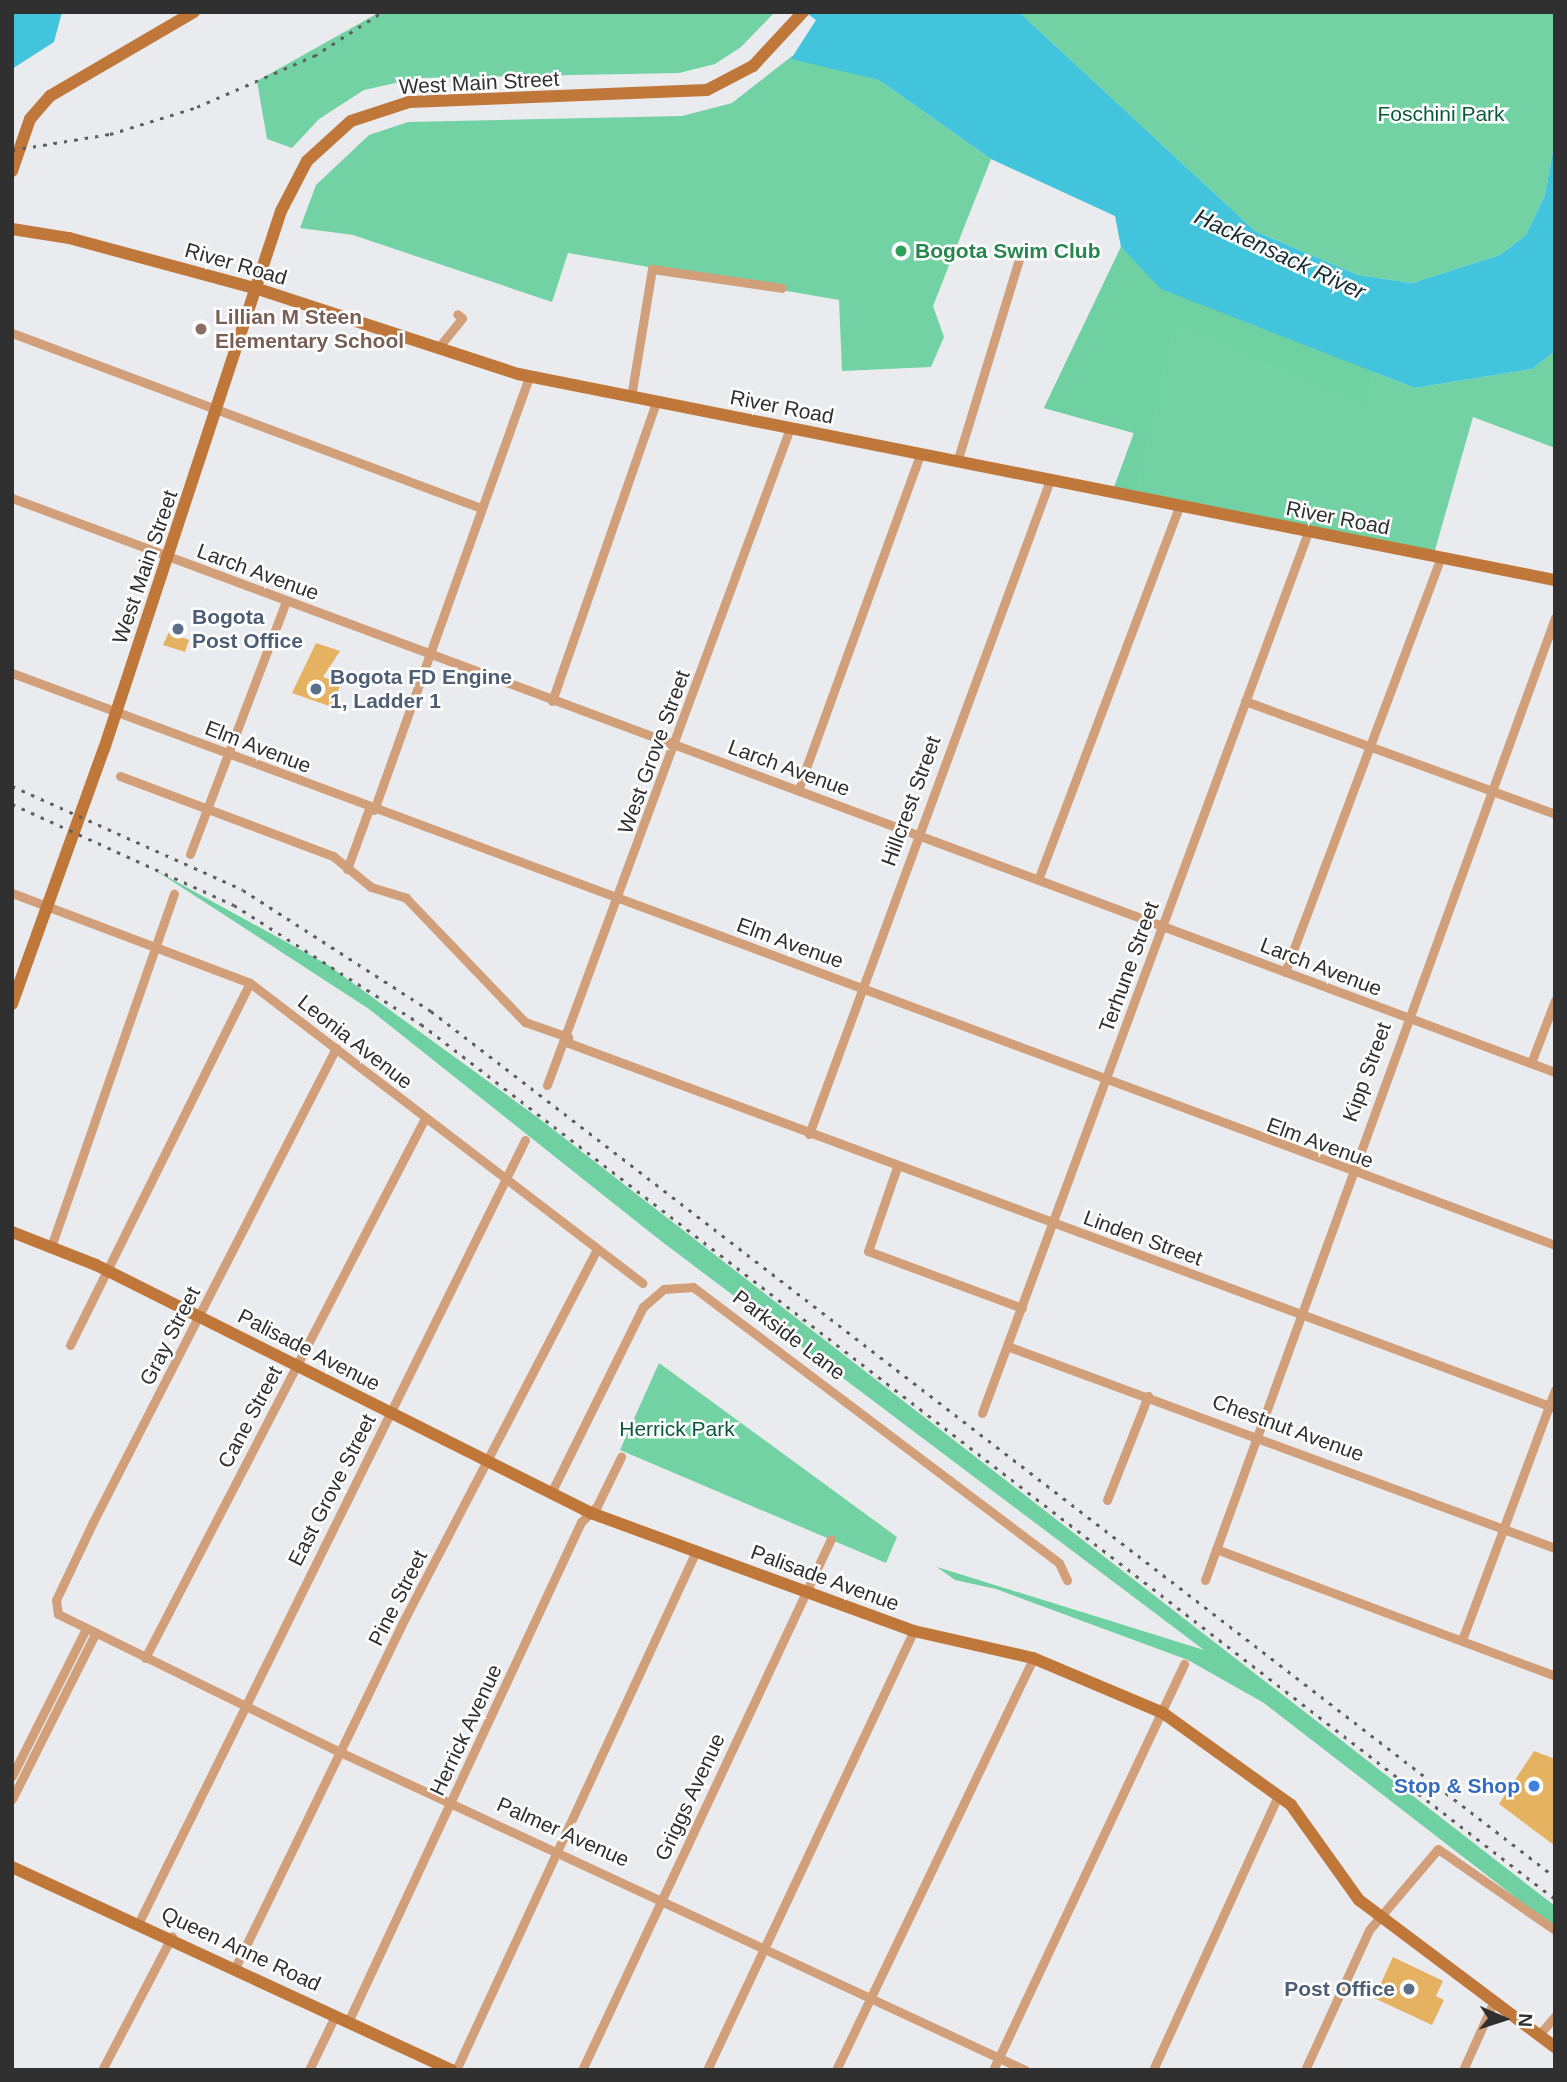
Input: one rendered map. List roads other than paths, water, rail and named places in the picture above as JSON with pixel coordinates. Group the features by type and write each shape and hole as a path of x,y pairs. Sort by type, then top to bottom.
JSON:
{"main road":[{"path":"12,171 30,119 50,96 194,12"},
{"name":"West Main Street","path":"12,1004 104,749 294,182 313,154 351,121 432,100 707,90 753,66 799,16"},
{"name":"River Road","path":"12,229 69,238 258,289 529,377 1555,580"},
{"name":"Palisade Avenue","path":"12,1232 52,1244 106,1269 591,1513 914,1631 1032,1658 1163,1713 1279,1794 1347,1887 1555,2048"},
{"name":"Queen Anne Road","path":"12,1867 236,1966 429,2065 454,2070"}],"street":[{"path":"957,462 1021,253"},
{"path":"631,397 652,269 782,288"},
{"path":"438,348 462,318 457,314"},
{"path":"12,333 481,508"},
{"path":"347,869 431,654 529,377"},
{"path":"552,701 656,402"},
{"name":"West Grove Street","path":"547,1085 567,1040 790,428"},
{"path":"798,790 920,454"},
{"name":"Hillcrest Street","path":"808,1134 866,989 916,834 1050,481"},
{"name":"Larch Avenue","path":"12,498 1555,1072"},
{"path":"1038,880 1179,506"},
{"name":"Terhune Street","path":"982,1413 1308,532"},
{"path":"1285,972 1441,558"},
{"path":"190,854 286,601"},
{"name":"Kipp Street","path":"1205,1580 1302,1314 1348,1172 1555,618"},
{"name":"Elm Avenue","path":"12,673 372,809 866,989 1105,1083 1555,1245"},
{"path":"1245,701 1555,814"},
{"name":"Linden Street","path":"120,776 210,807 333,856 371,887 406,898 525,1022 719,1102 1552,1407"},
{"name":"Leonia Avenue","path":"12,893 157,944 250,983 642,1283"},
{"path":"52,1244 174,894"},
{"path":"70,1345 250,983"},
{"path":"1531,1063 1555,1000"},
{"name":"Gray Street","path":"86,1629 62,1618 56,1600 336,1048"},
{"name":"Cane Street","path":"145,1658 425,1118"},
{"name":"East Grove Street","path":"139,1922 244,1706 509,1182 525,1140"},
{"path":"897,1167 868,1251 1022,1308"},
{"name":"Pine Street","path":"236,1966 340,1752 597,1249"},
{"name":"Parkside Lane","path":"551,1493 643,1307 664,1289 694,1287 1059,1563 1067,1580"},
{"name":"Chestnut Avenue","path":"1007,1346 1257,1435 1555,1548"},
{"path":"1462,1640 1552,1407 1555,1390"},
{"path":"1107,1500 1148,1396"},
{"name":"Herrick Avenue","path":"348,2022 591,1513 621,1457"},
{"name":"Griggs Avenue","path":"582,2070 831,1539"},
{"path":"1216,1549 1555,1676"},
{"path":"454,2070 696,1551"},
{"path":"12,1776 86,1629"},
{"name":"Palmer Avenue","path":"86,1629 340,1752 663,1897 761,1948 1025,2070"},
{"path":"707,2070 761,1948 914,1631"},
{"path":"12,1798 95,1634"},
{"path":"836,2070 1032,1658"},
{"path":"993,2070 1184,1664"},
{"path":"1153,2070 1279,1794"},
{"path":"1305,2070 1383,1914 1438,1849 1555,1930"},
{"path":"102,2070 172,1936"},
{"path":"1463,2070 1494,2001"},
{"path":"309,2070 335,2016"},
{"path":"1539,2035 1555,2016"}],"water":[{"path":"12,12 62,12 54,42 12,69"},
{"name":"Hackensack River","path":"805,12 1019,12 1255,231 1358,275 1412,283 1500,255 1526,235 1545,195 1555,140 1555,351 1532,369 1415,388 1161,289 1121,247 1115,216 991,159 879,80 791,59 816,20"}],"railway":[{"path":"12,150 110,134 197,107 314,56 382,12"},
{"path":"12,786 243,890 431,1011 1555,1877"},
{"path":"12,804 234,905 421,1024 1555,1899"}],"place":[{"name":"Bogota Swim Club","path":"901,251"},
{"name":"Lillian M Steen Elementary School","path":"201,329"},
{"name":"Bogota Post Office","path":"178,629"},
{"name":"Bogota FD Engine 1, Ladder 1","path":"316,689"},
{"name":"Stop & Shop","path":"1534,1786"},
{"name":"Post Office","path":"1409,1989"}],"park label":[{"name":"Foschini Park","path":"1441,114"},
{"name":"Herrick Park","path":"677,1429"}]}
